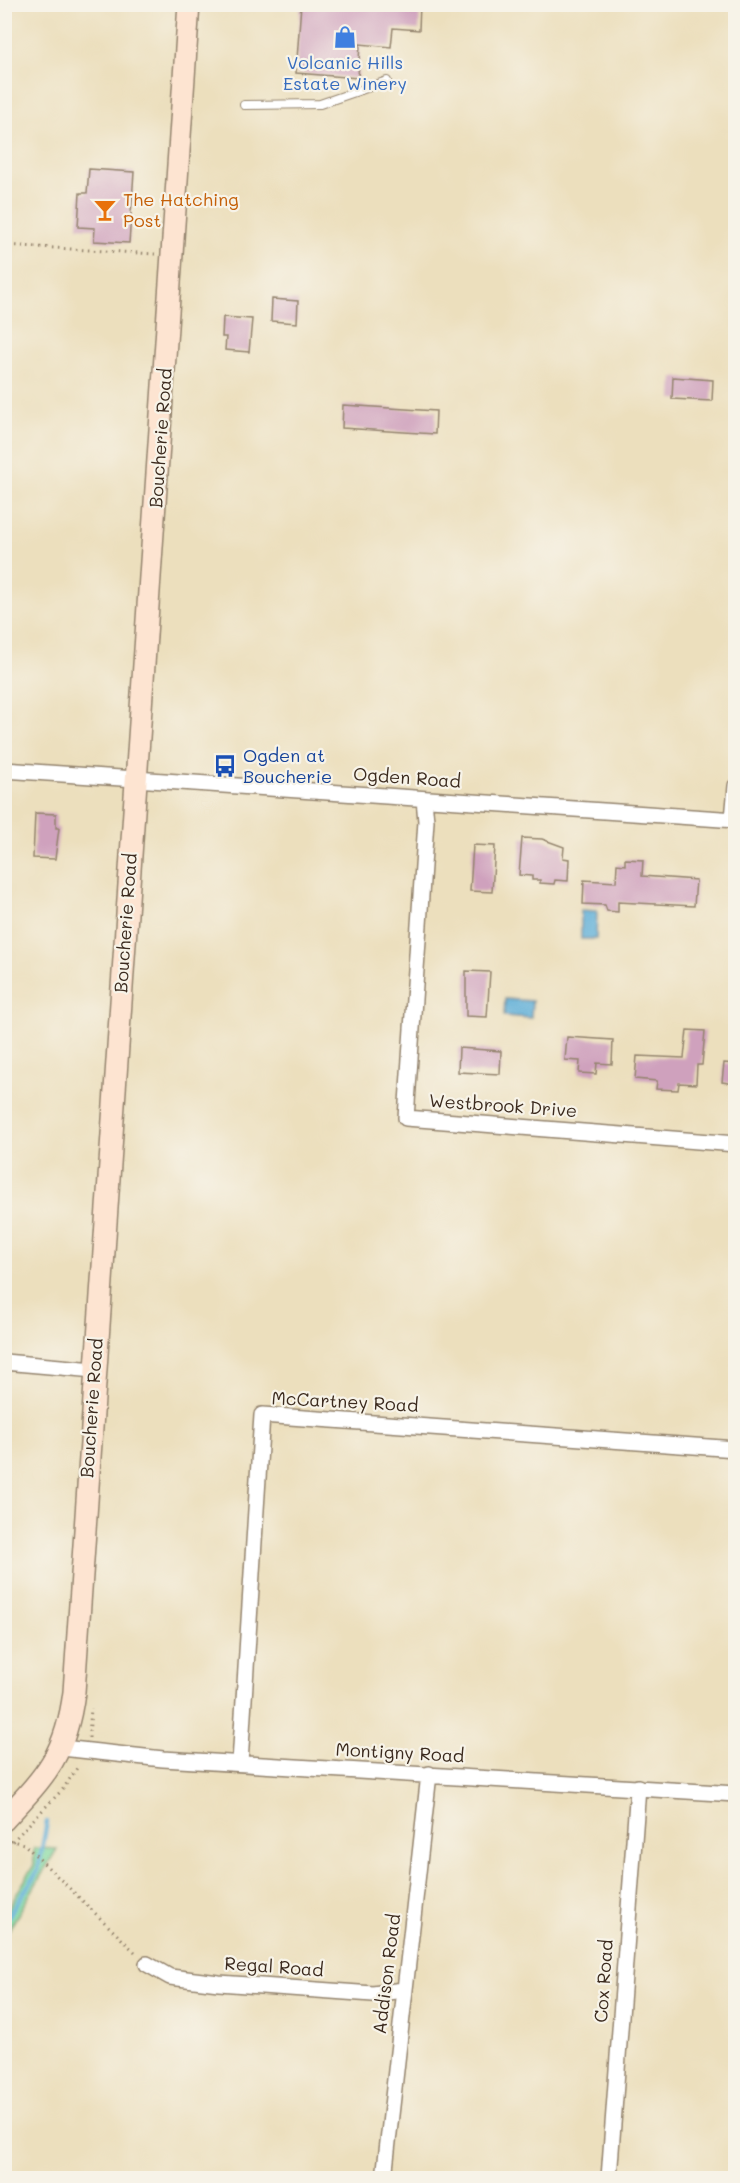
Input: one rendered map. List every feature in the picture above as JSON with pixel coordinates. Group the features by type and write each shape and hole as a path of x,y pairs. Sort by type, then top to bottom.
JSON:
{"main road":[{"name":"Boucherie Road","path":"4,1820 44,1777 62,1748 74,1692 189,4"}],"street":[{"name":"Ogden Road","path":"4,770 424,800 734,819"},
{"path":"734,819 735,786"},
{"name":"Westbrook Drive","path":"424,800 426,821 406,1118 735,1144"},
{"path":"4,1362 95,1370"},
{"name":"McCartney Road","path":"240,1763 262,1415 735,1449"},
{"name":"Montigny Road","path":"62,1748 99,1754 638,1786 735,1794"},
{"name":"Addison Road","path":"384,2178 403,1990 429,1774"},
{"name":"Cox Road","path":"609,2178 638,1786"},
{"name":"Regal Road","path":"147,1964 170,1977 219,1983 373,1994 403,1990"}],"lane":[{"path":"244,105 320,104 387,81"}],"path":[{"path":"4,244 173,255"},
{"path":"4,1839 24,1844 147,1964"}],"green space":[{"path":"34,1848 57,1849 5,1936 5,1914 34,1865"}],"water":[{"path":"581,910 597,911 596,939 581,939"},
{"path":"505,999 532,1001 531,1018 504,1016"}],"building":[{"name":"Volcanic Hills Estate Winery","path":"301,4 420,4 419,30 393,28 391,47 360,44 358,78 296,73"},
{"name":"The Hatching Post","path":"89,169 134,172 129,243 94,241 95,228 78,227 80,193 87,193"},
{"path":"272,299 298,301 297,323 271,321"},
{"path":"223,317 252,319 249,352 225,350 226,337 222,337"},
{"path":"673,377 713,380 712,401 672,399"},
{"path":"343,405 436,411 435,434 342,428"},
{"path":"35,813 56,814 56,828 59,828 55,859 33,858"},
{"path":"522,838 542,839 564,847 563,858 569,859 568,881 555,880 554,884 540,883 540,880 532,880 532,876 519,875"},
{"path":"473,845 495,846 492,892 470,891"},
{"path":"625,859 643,860 642,876 696,880 694,906 618,902 618,912 607,911 605,905 583,904 584,880 616,882 617,864 625,865"},
{"path":"466,971 490,972 487,1017 466,1016"},
{"path":"687,1030 705,1031 702,1065 697,1065 696,1084 679,1083 678,1090 656,1089 657,1081 635,1079 637,1056 684,1058"},
{"path":"567,1037 613,1040 612,1064 597,1063 596,1074 579,1073 580,1061 565,1060"},
{"path":"459,1048 501,1051 500,1074 458,1072"},
{"path":"724,1063 735,1064 735,1084 722,1082"}],"waterway":[{"path":"4,1923 38,1871 47,1822"}],"place":[{"name":"Volcanic Hills Estate Winery","path":"345,37"},
{"name":"The Hatching Post","path":"105,210"},
{"name":"Ogden at Boucherie","path":"225,766"}]}
